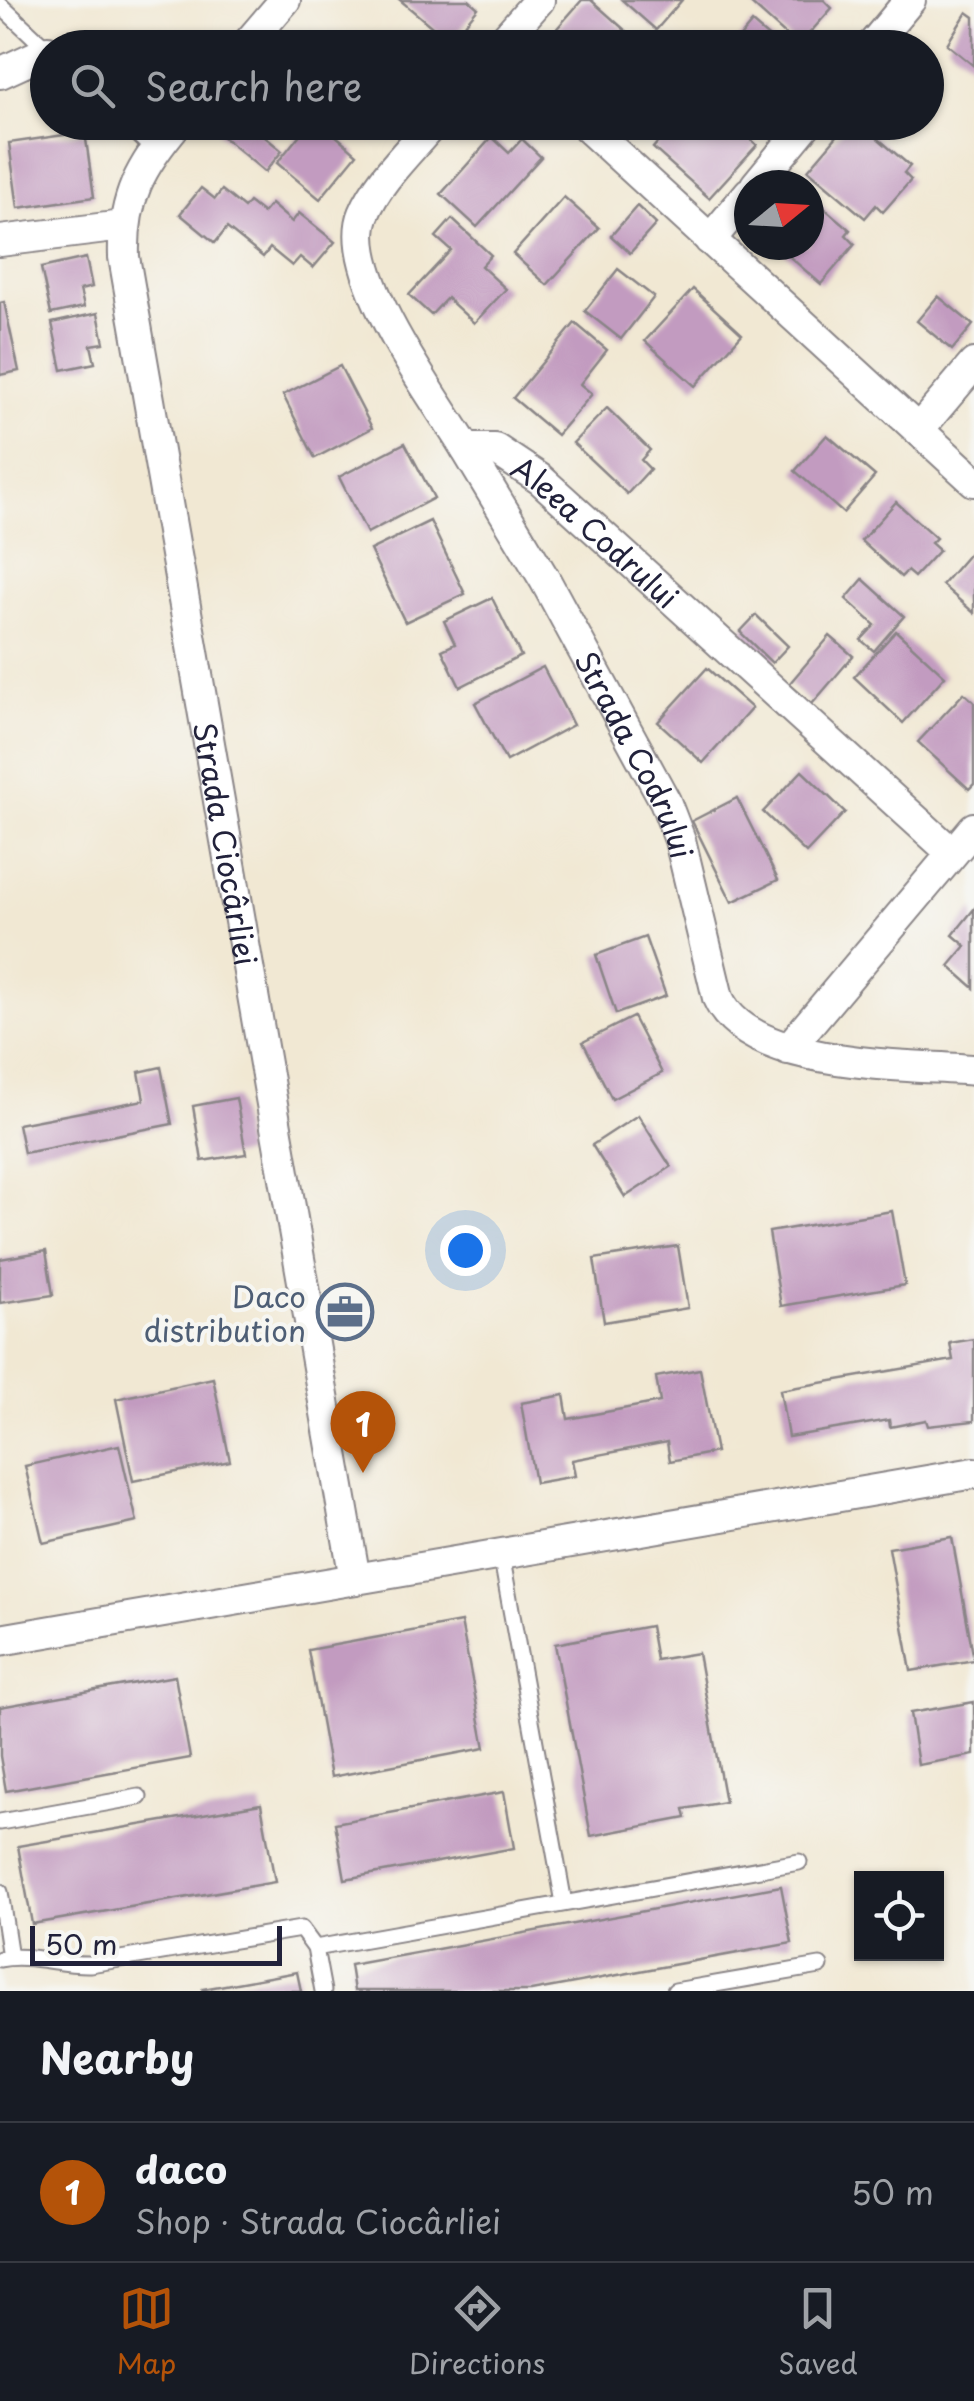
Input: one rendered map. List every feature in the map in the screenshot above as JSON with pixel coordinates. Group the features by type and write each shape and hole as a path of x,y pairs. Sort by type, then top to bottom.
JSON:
{"street":[{"path":"259,30 285,0"},
{"path":"513,30 539,0"},
{"path":"885,30 910,0"},
{"path":"0,73 30,59"},
{"name":"Strada Ciocârliei","path":"163,140 131,188 123,226 124,257 356,1579"},
{"path":"419,140 382,183 364,213 360,256 396,332 466,449"},
{"path":"602,140 974,482"},
{"path":"768,170 793,140"},
{"path":"710,240 734,211"},
{"path":"0,241 123,226"},
{"path":"918,429 974,364"},
{"name":"Aleea Codrului","path":"466,449 494,449 540,479 952,853"},
{"name":"Strada Codrului","path":"466,449 545,580 665,801 680,840 722,1008 747,1032 788,1049 974,1070"},
{"path":"788,1049 974,828"},
{"path":"0,1640 974,1473"}],"lane":[{"path":"0,6 30,34"},
{"path":"144,140 154,150"},
{"path":"501,1554 564,1903"},
{"path":"0,1822 139,1797"},
{"path":"314,1948 799,1862"},
{"path":"0,1892 5,1958 31,1957 58,1965 90,1964 301,1929 314,1948 323,1991"},
{"path":"675,1991 820,1966"}],"building":[{"path":"400,0 469,0 478,8 460,30 436,30"},
{"path":"582,0 591,0 625,30 556,30"},
{"path":"622,0 682,0 656,30"},
{"path":"747,0 824,0 832,8 812,30 780,30"},
{"path":"967,12 974,17 974,66 947,44"},
{"path":"86,140 94,197 18,208 9,143"},
{"path":"227,140 269,140 282,151 265,172"},
{"path":"296,140 341,140 357,154 320,199 277,163"},
{"path":"489,140 495,140 509,153 523,140 541,157 477,227 441,194"},
{"path":"660,140 751,140 757,145 709,198 653,148"},
{"path":"834,140 880,140 910,166 904,173 911,180 883,212 876,205 865,218 824,183 824,170 808,170"},
{"path":"201,188 215,199 222,190 244,208 249,202 263,213 271,204 292,222 299,213 335,242 313,268 300,257 292,266 270,248 263,257 227,228 215,243 180,214"},
{"path":"564,197 599,228 547,285 513,254"},
{"path":"637,206 656,224 630,253 611,236"},
{"path":"824,208 850,230 846,235 855,244 821,284 793,260 824,260"},
{"path":"452,219 491,255 481,266 506,289 474,323 447,298 431,315 409,295 451,250 436,237"},
{"path":"86,258 92,287 80,290 84,307 51,314 41,268"},
{"path":"618,269 654,297 621,339 585,311"},
{"path":"693,289 742,334 695,386 645,341"},
{"path":"938,296 973,325 952,350 917,321"},
{"path":"4,302 19,371 0,375 0,303"},
{"path":"98,313 104,343 91,345 95,363 62,370 52,323"},
{"path":"575,323 607,350 580,384 592,394 557,435 513,398"},
{"path":"340,366 372,428 315,458 283,395"},
{"path":"607,408 650,450 641,460 650,469 627,494 573,443"},
{"path":"827,435 875,476 843,513 795,471"},
{"path":"405,443 434,498 367,533 339,477"},
{"path":"896,502 936,538 931,543 939,550 914,577 907,571 901,577 861,541"},
{"path":"430,521 465,594 405,622 370,550"},
{"path":"974,548 974,613 942,585"},
{"path":"863,579 904,616 874,651 861,640 875,625 846,599"},
{"path":"492,598 521,656 460,687 442,650 455,644 444,621"},
{"path":"756,615 788,646 772,663 740,632"},
{"path":"896,631 945,676 903,723 854,677"},
{"path":"830,636 853,656 812,704 789,684"},
{"path":"543,667 573,725 506,761 475,703"},
{"path":"707,668 752,708 703,763 658,722"},
{"path":"964,693 974,702 974,784 969,789 918,742"},
{"path":"802,771 845,812 806,853 763,812"},
{"path":"737,798 778,880 732,902 692,821"},
{"path":"974,909 974,988 949,966 966,946 953,935"},
{"path":"645,937 666,996 616,1014 596,955"},
{"path":"633,1017 662,1073 612,1099 583,1042"},
{"path":"161,1067 172,1124 24,1153 18,1124 144,1100 139,1072"},
{"path":"236,1098 246,1154 202,1161 193,1106"},
{"path":"638,1115 671,1167 625,1197 592,1145"},
{"path":"892,1211 905,1285 781,1306 769,1232"},
{"path":"678,1246 688,1308 604,1322 594,1259"},
{"path":"46,1251 53,1295 0,1303 0,1259"},
{"path":"974,1339 974,1421 928,1426 926,1420 890,1427 889,1420 788,1437 780,1390 953,1360 950,1343"},
{"path":"700,1369 716,1452 670,1461 667,1442 572,1460 575,1476 535,1483 521,1403 564,1395 568,1419 660,1402 656,1377"},
{"path":"213,1378 230,1461 133,1481 116,1399"},
{"path":"119,1445 137,1522 43,1543 25,1466"},
{"path":"952,1537 974,1660 911,1671 889,1548"},
{"path":"461,1622 485,1748 331,1777 308,1650"},
{"path":"650,1626 656,1660 698,1653 725,1802 684,1809 686,1818 591,1836 555,1644"},
{"path":"175,1676 190,1758 6,1791 0,1756 0,1707"},
{"path":"974,1702 974,1755 918,1765 910,1713"},
{"path":"504,1792 514,1848 345,1879 335,1823"},
{"path":"261,1804 275,1882 32,1924 18,1846"},
{"path":"781,1886 792,1943 531,1991 354,1991 350,1965"},
{"path":"297,1972 301,1991 203,1989"}],"place":[{"name":"Daco distribution","path":"345,1312"},
{"name":"daco","path":"363,1473"}]}
